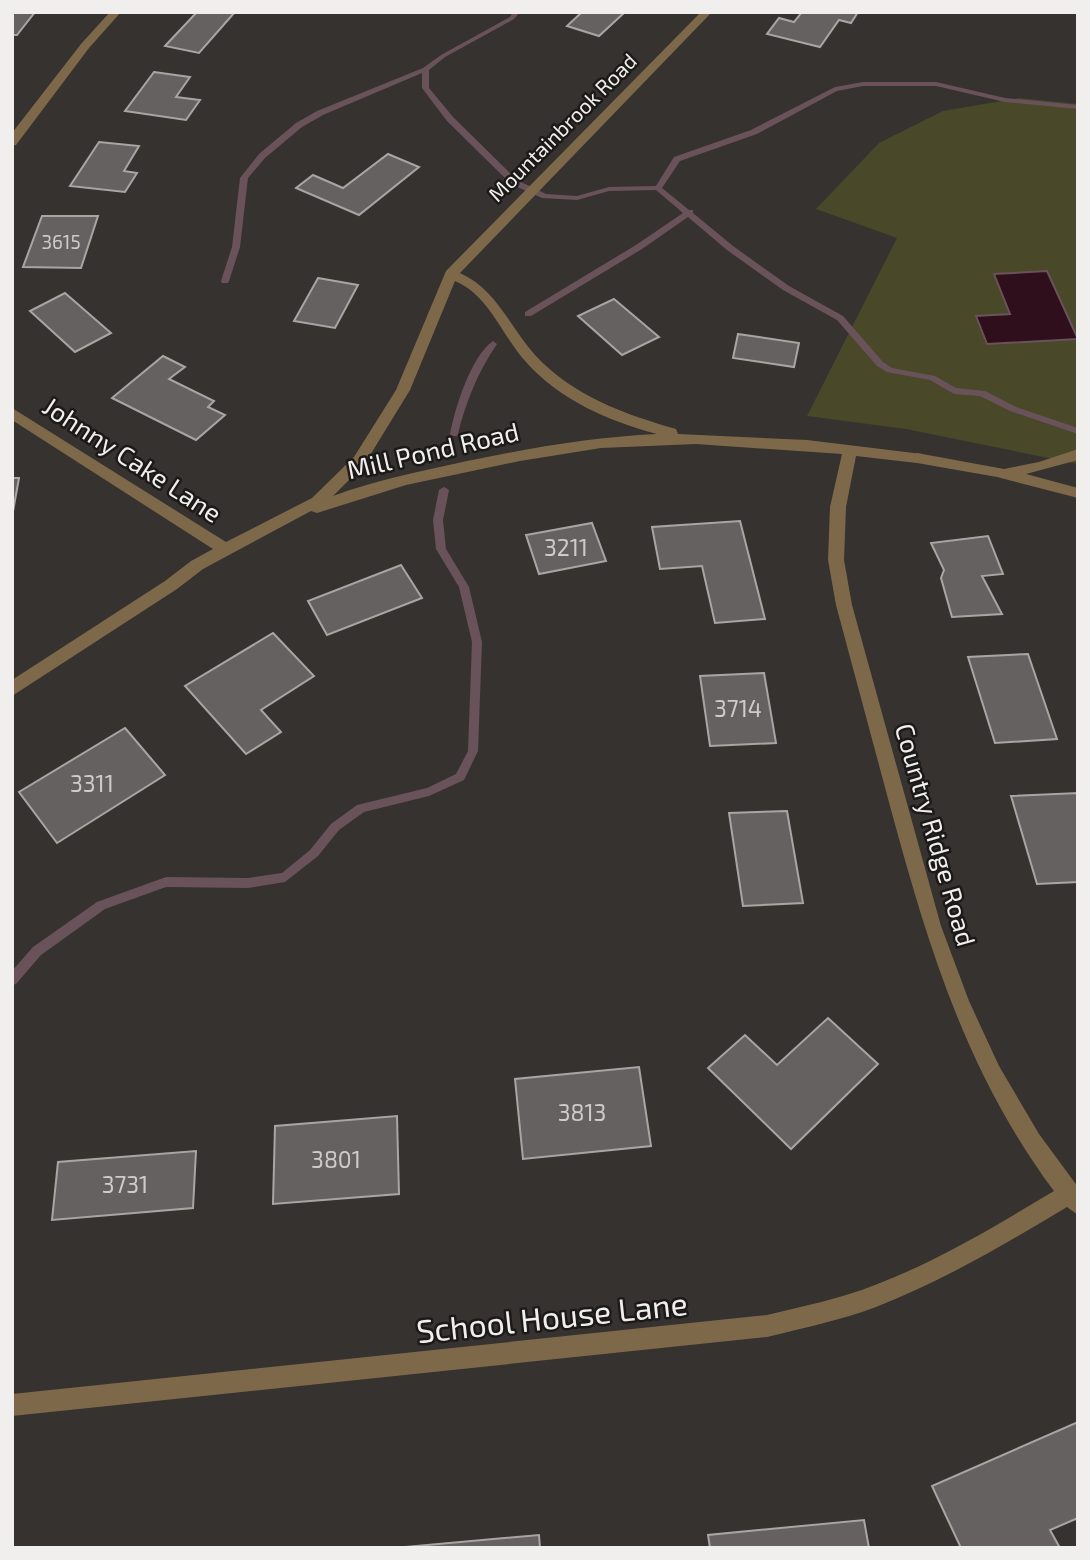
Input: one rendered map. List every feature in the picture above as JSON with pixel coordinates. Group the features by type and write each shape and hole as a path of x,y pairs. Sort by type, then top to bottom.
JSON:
{"street":[{"path":"12,142 85,46 116,12"},
{"name":"Mountainbrook Road","path":"225,549 317,502 359,461 403,390 451,274 706,12"},
{"path":"451,274 477,287 531,359 560,385 588,402 636,424 676,434 723,439"},
{"name":"Johnny Cake Lane","path":"12,413 225,549"},
{"name":"Mill Pond Road","path":"12,689 225,549 330,502 366,490 450,470 538,452 619,442 723,439 789,442 849,449 997,472"},
{"name":"Country Ridge Road","path":"849,449 838,507 836,560 844,605 932,926 947,971 985,1061 1008,1102 1073,1199"},
{"path":"997,472 1040,467 1078,454"},
{"path":"997,472 1078,493"},
{"name":"School House Lane","path":"12,1405 664,1339 767,1326 888,1292 1073,1199"}],"shaded area":[{"path":"1019,98 1078,104 1078,464 906,429 807,416 897,238 816,209 879,143 943,111"},
{"path":"1047,271 1078,339 987,344 976,316 1010,314 994,274"}],"building":[{"path":"12,12 35,12 17,35 12,35"},
{"path":"197,12 235,12 199,53 165,46"},
{"path":"582,12 625,12 599,36 567,26"},
{"path":"802,12 858,12 851,23 839,20 820,47 767,34 779,18 794,22"},
{"path":"154,72 190,77 176,97 200,100 186,120 125,111"},
{"path":"99,142 139,146 124,171 137,173 125,192 70,186"},
{"path":"388,154 419,167 359,215 296,188 313,175 343,188"},
{"path":"42,216 98,216 81,268 23,267"},
{"path":"318,278 358,285 335,328 294,321"},
{"path":"65,293 111,333 75,352 30,311"},
{"path":"614,299 659,337 622,355 578,316"},
{"path":"738,334 799,343 794,367 733,358"},
{"path":"163,356 185,367 169,379 214,401 208,407 225,415 196,440 112,398"},
{"path":"12,478 19,478 12,517"},
{"path":"740,521 765,619 715,623 702,566 660,569 652,527"},
{"path":"592,523 606,561 539,574 526,535"},
{"path":"988,536 1003,574 982,576 1002,614 952,617 941,578 944,570 931,543"},
{"path":"401,565 422,598 327,635 308,601"},
{"path":"273,633 314,676 261,710 281,732 246,754 185,686"},
{"path":"1028,654 1057,739 995,743 968,657"},
{"path":"764,673 776,743 710,746 700,676"},
{"path":"125,728 165,775 57,843 19,792"},
{"path":"1078,793 1078,882 1037,884 1011,796"},
{"path":"787,811 803,903 743,906 729,813"},
{"path":"828,1018 878,1064 791,1149 708,1068 745,1035 777,1065"},
{"path":"639,1067 651,1146 523,1159 515,1079"},
{"path":"397,1116 399,1194 273,1204 275,1126"},
{"path":"196,1151 193,1208 52,1220 58,1162"},
{"path":"1078,1422 1078,1518 1050,1530 1060,1548 961,1548 932,1486"},
{"path":"864,1520 869,1548 710,1548 708,1535"},
{"path":"539,1535 540,1548 394,1548"}],"waterway":[{"path":"425,69 443,56 512,18 517,12"},
{"path":"225,281 236,247 244,178 262,156 299,125 320,113 425,69"},
{"path":"425,69 426,88 450,119 514,182 545,196 577,198 609,189 658,188"},
{"path":"658,188 677,159 754,132 835,89 863,84 936,84 1005,100 1078,107"},
{"path":"658,188 688,213"},
{"path":"528,314 639,247 688,213"},
{"path":"688,213 730,248 786,288 840,318 880,364 890,370 932,378 954,391 982,393 1013,409 1078,431"},
{"path":"454,434 468,387 493,344"},
{"path":"12,980 37,951 101,905 166,882 248,883 285,877 314,853 335,827 361,808 429,792 460,777 473,751 477,642 464,587 441,549 438,520 444,490"}]}
